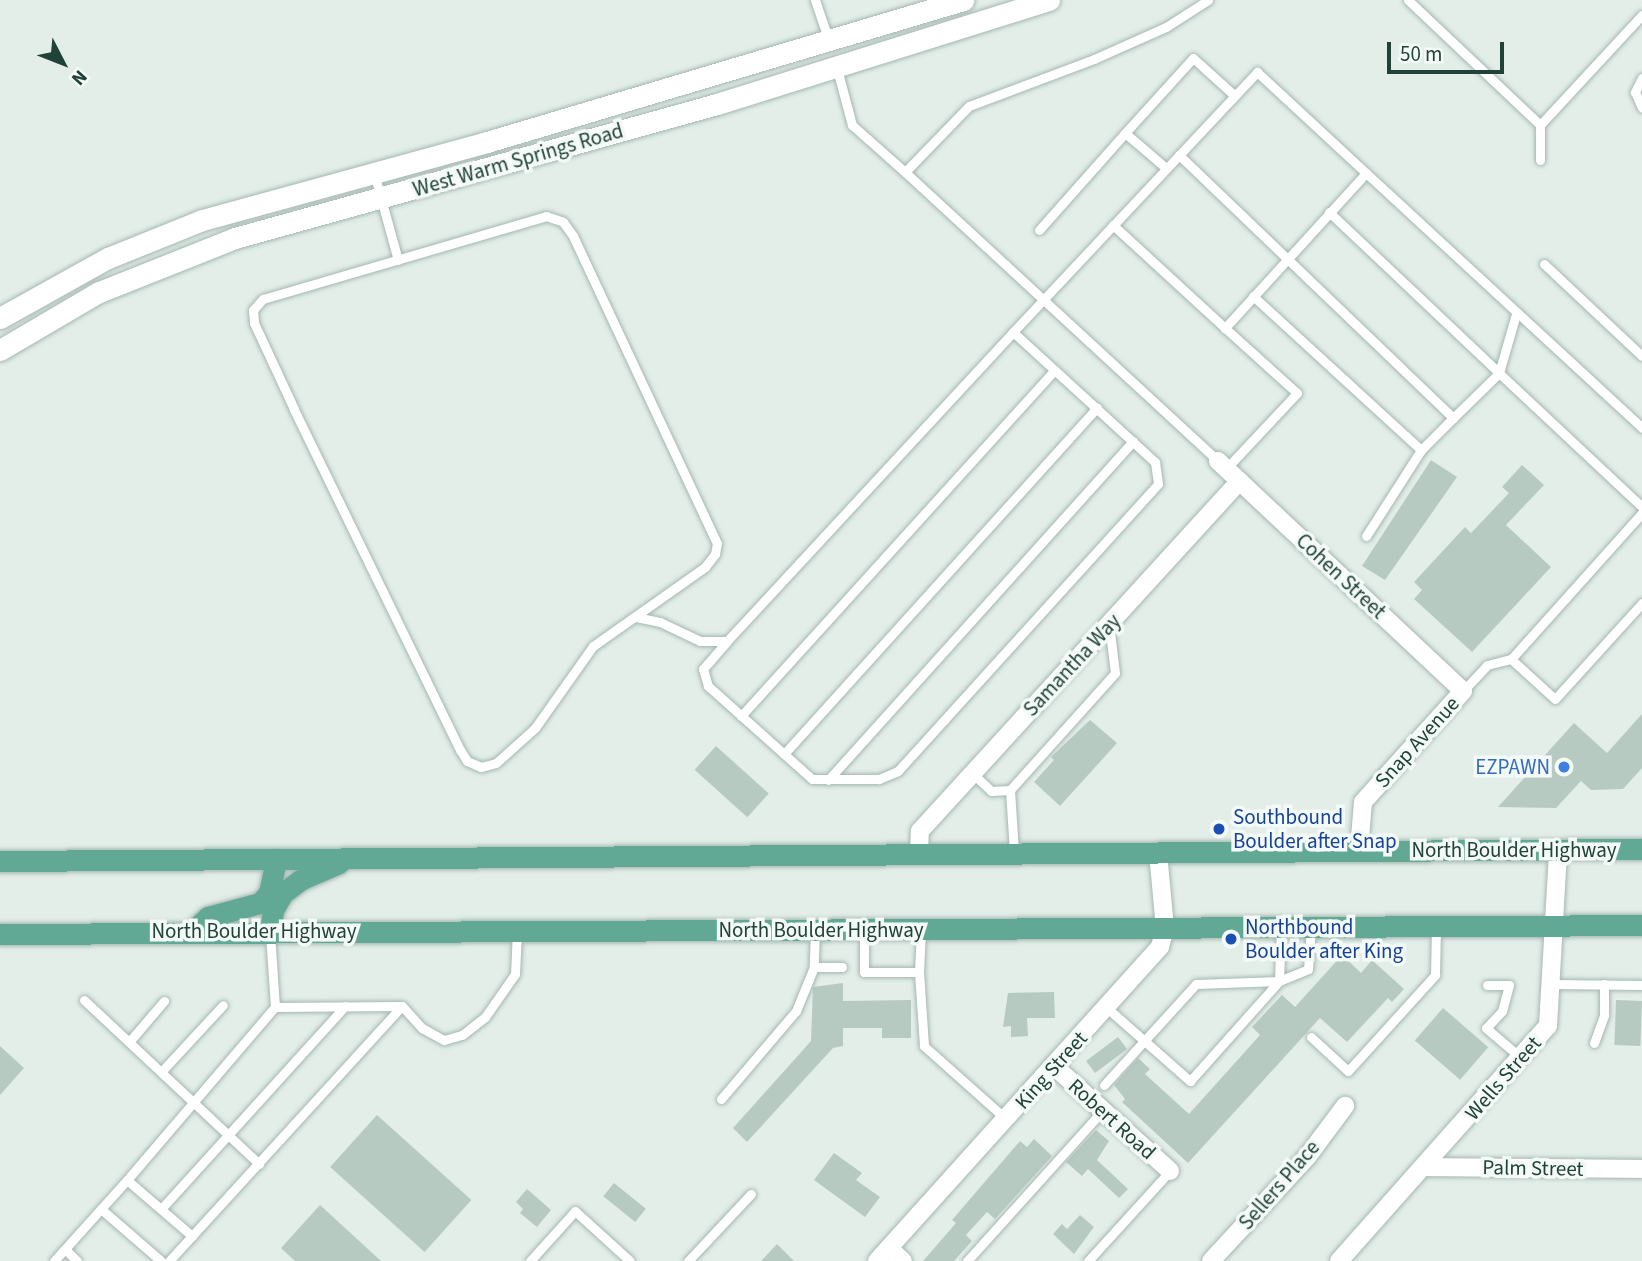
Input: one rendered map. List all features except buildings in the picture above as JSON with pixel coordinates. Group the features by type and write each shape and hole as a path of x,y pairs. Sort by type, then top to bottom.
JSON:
{"main road":[{"name":"West Warm Springs Road","path":"0,318 48,289 154,238 202,220 830,42 963,0"},
{"name":"West Warm Springs Road","path":"0,349 87,298 184,255 836,69 1049,0"},
{"path":"830,42 836,69"},
{"name":"North Boulder Highway","path":"0,861 1642,849"},
{"path":"270,932 273,910 283,892 300,880 355,858"},
{"path":"194,930 208,916 260,903 269,893 276,859"},
{"name":"North Boulder Highway","path":"0,934 194,930 270,932 1642,925"}],"street":[{"name":"Samantha Way","path":"919,855 919,831 1109,624 1228,470"},
{"name":"Cohen Street","path":"1228,470 1463,691"},
{"name":"Snap Avenue","path":"1359,850 1363,802 1463,691"},
{"name":"Wells Street","path":"1339,1261 1548,1026 1558,850"},
{"path":"1158,853 1165,928"},
{"name":"King Street","path":"883,1254 1055,1067 1160,947 1165,928"},
{"name":"Robert Road","path":"1055,1067 1170,1171"},
{"name":"Sellers Place","path":"1211,1261 1307,1157 1345,1106"},
{"name":"Palm Street","path":"1425,1167 1642,1169"},
{"path":"883,1254 903,1261"}],"lane":[{"path":"815,0 830,42"},
{"path":"905,172 969,106 1094,59 1166,27 1208,0"},
{"path":"1408,0 1540,125"},
{"path":"1540,160 1540,125 1642,16"},
{"path":"1039,230 1193,58 1234,95"},
{"path":"836,69 852,125 1228,470 1297,393 1113,225"},
{"path":"1013,332 1133,441 1155,462 1160,472 1150,494 898,771 879,779 812,779 703,678 703,669 1013,332 1257,72 1642,428"},
{"path":"1642,78 1635,92 1642,108"},
{"path":"1125,132 1166,168"},
{"path":"1179,155 1453,418"},
{"path":"374,173 398,260"},
{"path":"1225,328 1366,173"},
{"path":"1329,212 1642,507"},
{"path":"546,216 568,229 717,543 715,554 705,566 593,646 544,717 514,749 489,766 467,761 253,316 263,299 398,260 546,216"},
{"path":"1545,264 1642,356"},
{"path":"1252,296 1421,450"},
{"path":"1366,536 1421,450 1499,373 1516,314"},
{"path":"741,716 1055,370"},
{"path":"783,754 1097,408"},
{"path":"828,779 1133,441"},
{"path":"1642,513 1511,659 1555,699 1642,603"},
{"path":"635,617 660,622 700,641 727,641"},
{"path":"972,773 991,791 1010,790 1115,673 1109,624"},
{"name":"Snap Avenue","path":"1463,691 1487,665 1511,659"},
{"path":"1010,790 1014,854"},
{"path":"1311,1037 1348,1071 1435,975 1436,926"},
{"path":"1107,1008 1190,1081 1279,981 1281,927"},
{"path":"1104,1085 1196,984 1279,981 1308,968 1311,927"},
{"path":"864,929 864,972 919,972"},
{"path":"921,929 919,972 924,1046 1006,1119"},
{"path":"721,1099 796,1011 814,967 815,930"},
{"path":"275,1007 402,1006 422,1028 444,1040 462,1035 485,1017 515,974 517,931"},
{"path":"54,1261 275,1007 270,932"},
{"path":"814,967 842,967"},
{"path":"1550,984 1642,985"},
{"path":"1487,985 1509,985 1502,1011 1486,1028 1521,1058"},
{"path":"1594,1043 1604,1015 1604,985"},
{"path":"84,1000 259,1164"},
{"path":"129,1042 164,1001"},
{"path":"161,1072 223,1004"},
{"path":"161,1209 345,1006"},
{"path":"169,1261 402,1006"},
{"path":"967,1261 1103,1110"},
{"path":"1088,1261 1170,1171"},
{"path":"127,1180 192,1236"},
{"path":"688,1261 751,1194"},
{"path":"101,1209 161,1261"},
{"path":"530,1261 575,1211 630,1261"},
{"path":"65,1249 77,1261"}],"place":[{"name":"EZPAWN","path":"1564,767"},
{"name":"Southbound Boulder after Snap","path":"1219,829"},
{"name":"Northbound Boulder after King","path":"1231,939"}]}
